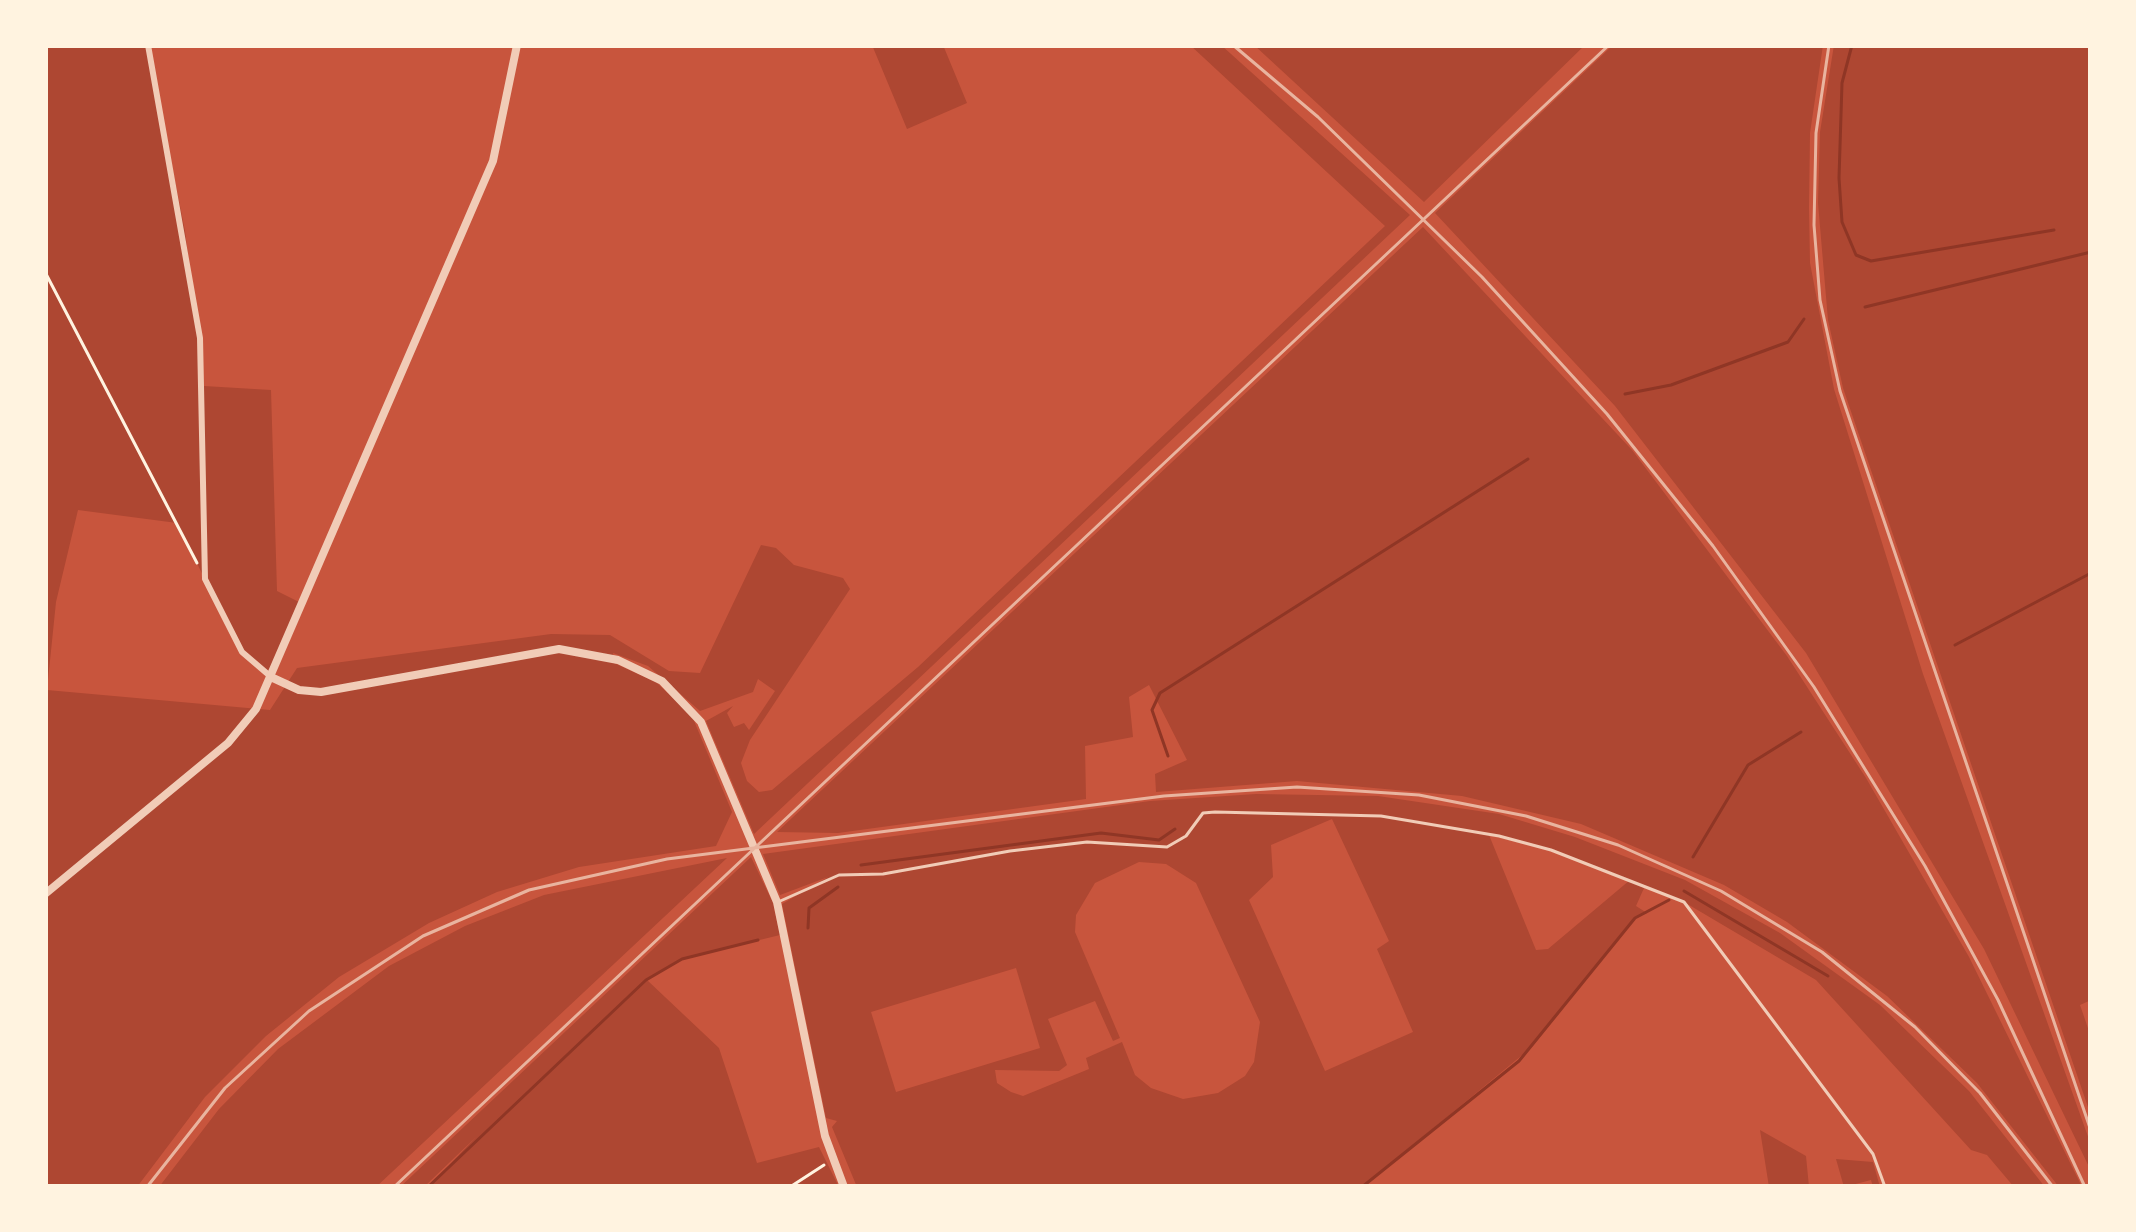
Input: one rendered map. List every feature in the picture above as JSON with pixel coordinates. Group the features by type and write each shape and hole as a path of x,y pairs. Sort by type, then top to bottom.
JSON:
{"street":[{"path":"148,45 200,338 205,579 248,660 298,690 321,692 559,649 632,664 662,681 701,722 777,902 832,1160 844,1187"},
{"path":"45,894 228,742 249,720 273,678 493,161 517,45"}],"lane":[{"path":"777,902 839,875 883,874 1087,842 1167,847 1186,836 1203,813 1382,816 1498,836 1551,850 1684,902 1879,1162 1885,1187"}],"path":[{"path":"45,272 205,579"},
{"path":"790,1187 832,1160"}],"shaded area":[{"path":"45,45 148,45 185,231 204,386 271,390 277,591 305,605 273,678 255,667 233,636 177,523 78,510 56,602 47,690 270,710 297,668 551,634 610,635 669,671 700,673 761,545 776,548 794,565 843,578 850,589 750,740 741,763 747,781 759,792 772,790 918,667 1385,226 1190,45 1221,45 1410,215 754,834 706,721 733,706 727,713 734,727 744,723 749,730 775,691 758,679 753,692 700,711 648,666 613,653 614,663 656,682 692,716 732,812 716,846 579,867 497,892 429,923 339,977 266,1036 205,1097 137,1187 45,1187"},
{"path":"872,45 943,45 967,103 907,129"},
{"path":"1254,45 1585,45 1424,202"},
{"path":"1613,45 1823,45 1810,133 1810,263 1834,389 1923,674 2091,1145 2091,1171 1984,949 1806,653 1615,406 1435,213"},
{"path":"1834,45 2091,45 2091,1000 2080,1005 2091,1037 2091,1116 1843,388 1828,320 1818,203 1820,132"},
{"path":"1423,227 1632,450 1787,656 1866,778 1969,957 2082,1187 2059,1187 1977,1083 1887,996 1787,922 1724,885 1581,824 1462,796 1297,781 1156,792 1155,774 1187,760 1149,685 1129,697 1133,737 1085,746 1086,799 838,833 777,832"},
{"path":"1256,794 1378,796 1499,814 1575,837 1685,880 1780,933 1880,1005 1969,1091 2045,1187 2014,1187 1987,1155 1971,1150 1816,980 1684,902 1633,882 1644,888 1636,906 1647,913 1635,918 1532,1047 1362,1187 857,1187 832,1127 837,1121 826,1118 782,904 828,877 780,895 763,854 1150,801","holes":["1332,819 1389,941 1377,949 1413,1032 1325,1071 1249,900 1273,877 1271,845","1489,835 1551,850 1630,880 1548,949 1536,950","1139,862 1166,864 1196,883 1260,1022 1254,1062 1245,1076 1218,1093 1183,1099 1151,1088 1135,1075 1122,1042 1086,1058 1089,1069 1023,1096 997,1083 995,1070 1059,1071 1067,1065 1048,1019 1095,1001 1113,1041 1120,1038 1075,932 1076,915 1095,883","1016,968 1040,1048 896,1092 871,1012"]},
{"path":"751,857 773,903 780,935 682,959 647,980 719,1048 757,1163 819,1147 839,1187 428,1187 476,1137 424,1187 400,1187"},
{"path":"727,858 376,1187 159,1187 219,1109 278,1049 389,966 465,926 544,895"},
{"path":"1760,1130 1806,1156 1809,1187 1769,1187"},
{"path":"1836,1159 1873,1162 1880,1187 1873,1187 1871,1180 1844,1187"}],"waterway":[{"path":"1852,45 1842,83 1839,178 1842,222 1856,255 1871,261 2054,230"},
{"path":"1865,307 2091,252"},
{"path":"1625,394 1671,385 1788,342 1804,319"},
{"path":"1168,756 1152,710 1160,693 1528,459"},
{"path":"1955,645 2091,573"},
{"path":"1693,857 1748,765 1801,732"},
{"path":"861,865 1101,833 1159,840 1175,829"},
{"path":"808,928 809,908 838,887"},
{"path":"1684,891 1828,976"},
{"path":"1362,1187 1519,1061 1635,918 1669,900"},
{"path":"428,1187 646,980 682,959 758,940"}],"railway":[{"path":"1233,45 1318,117 1482,277 1607,414 1713,546 1814,687 1925,866 1998,1000 2085,1187"},
{"path":"394,1187 1609,45"},
{"path":"1829,45 1816,133 1814,225 1820,300 1840,391 2091,1131"},
{"path":"147,1187 225,1088 309,1011 423,936 529,890 667,859 1164,796 1297,787 1419,795 1526,816 1618,845 1721,891 1822,952 1915,1027 1980,1093 2053,1187"}]}
